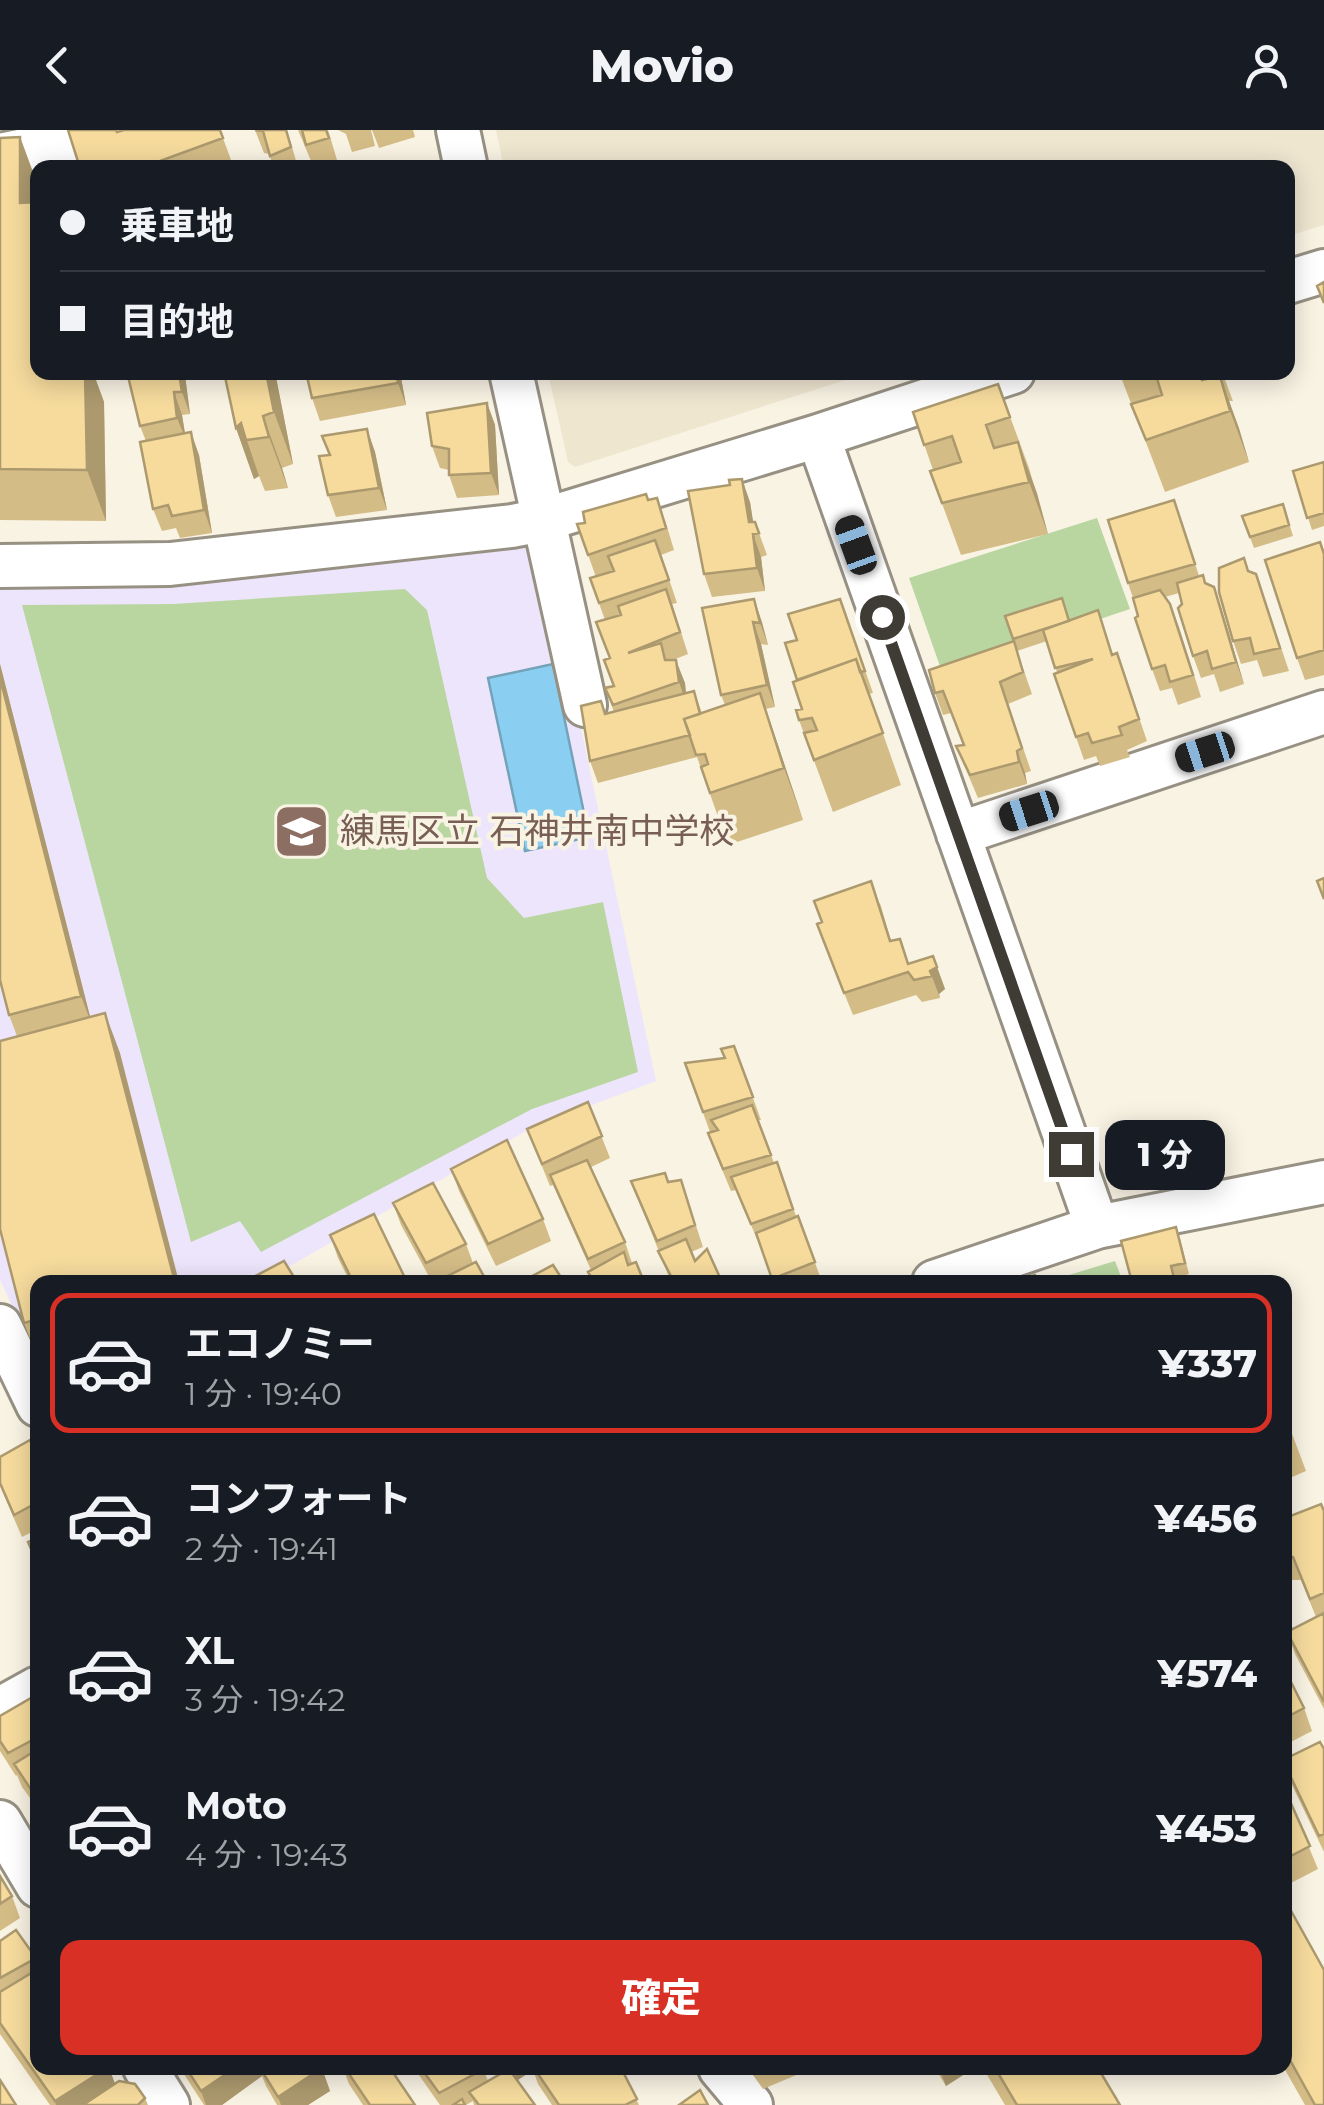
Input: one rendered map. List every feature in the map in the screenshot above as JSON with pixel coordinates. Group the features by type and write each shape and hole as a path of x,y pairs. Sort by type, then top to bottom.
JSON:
{"street":[{"path":"0,155 122,130"},
{"path":"458,130 464,160"},
{"path":"1295,280 1324,270"},
{"path":"513,380 585,705"},
{"path":"0,566 170,564 512,526 818,436 989,380"},
{"path":"818,436 1096,1228"},
{"path":"958,834 1324,712"},
{"path":"955,1275 1096,1228 1324,1182"},
{"path":"0,1326 30,1389"},
{"path":"0,1708 30,1692"},
{"path":"0,1822 30,1873"},
{"path":"726,2075 751,2105"}],"shaded area":[{"path":"496,130 1324,130 1324,225 1295,234 1295,160 502,160"},
{"path":"550,380 845,380 575,467 568,462"},
{"name":"練馬区立 石神井南中学校","path":"541,540 656,1081 533,1127 274,1275 30,1275 30,1343 0,1280 0,582"}],"green space":[{"path":"1097,518 1130,609 942,672 909,578"},
{"name":"練馬区立 石神井南中学校","path":"405,589 427,610 487,878 524,918 603,902 638,1072 532,1109 261,1252 240,1221 191,1242 22,605 174,604"},
{"path":"1115,1261 1120,1275 1069,1275"}],"water":[{"path":"553,664 589,837 525,851 488,678"}],"building":[{"path":"68,130 220,130 223,138 163,160 77,160"},
{"path":"255,130 286,130 291,147 270,156 263,131"},
{"path":"302,130 326,130 329,138 306,145"},
{"path":"20,137 20,203 30,202 30,380 85,380 87,470 0,469 0,138"},
{"path":"1324,282 1324,303 1317,286"},
{"path":"129,380 180,380 182,392 174,392 177,418 140,426"},
{"path":"226,380 268,380 274,412 263,416 269,437 246,440 241,423 236,428"},
{"path":"308,380 397,380 398,383 312,398"},
{"path":"1157,380 1221,380 1230,411 1146,440 1131,404 1162,395"},
{"path":"998,384 1010,417 986,425 994,448 1018,442 1029,482 942,503 930,471 961,462 952,436 924,445 913,412"},
{"path":"487,403 491,473 449,475 449,449 432,446 427,413"},
{"path":"367,429 379,488 328,495 319,456 330,455 322,436"},
{"path":"191,432 204,510 172,516 168,505 153,509 140,442"},
{"path":"1324,462 1324,513 1307,518 1293,471"},
{"path":"742,479 749,522 755,522 759,533 753,534 757,568 704,574 688,491 730,485 729,480"},
{"path":"646,494 648,500 657,498 666,528 588,555 577,524 585,523 583,512"},
{"path":"1174,500 1195,564 1128,583 1108,520"},
{"path":"1283,504 1289,525 1250,537 1242,516"},
{"path":"655,540 669,580 599,603 590,578 614,571 608,556"},
{"path":"1320,542 1324,554 1324,650 1297,658 1265,560"},
{"path":"1244,558 1248,571 1256,574 1280,648 1254,654 1250,638 1233,641 1219,592 1219,568"},
{"path":"1203,575 1205,583 1214,587 1236,662 1212,669 1207,651 1193,656 1178,608 1182,604 1177,583"},
{"path":"666,589 680,632 628,653 661,643 665,660 676,660 679,682 613,705 605,688 614,686 604,660 610,658 596,622 621,615 618,606"},
{"path":"1160,590 1170,604 1193,675 1170,682 1165,665 1152,669 1135,618 1138,616 1133,598"},
{"path":"1062,598 1069,621 1013,639 1005,616"},
{"path":"754,599 760,623 753,622 767,685 721,695 702,608"},
{"path":"840,599 865,671 860,672 856,659 797,680 785,643 797,640 788,614"},
{"path":"1098,610 1139,719 1119,727 1122,735 1092,743 1088,733 1076,737 1054,674 1093,659 1055,668 1043,630"},
{"path":"1014,641 1023,672 1000,682 1022,748 1017,751 1019,762 970,775 956,746 964,745 943,691 935,693 929,670"},
{"path":"856,659 883,733 814,760 804,733 817,730 812,718 799,720 796,710 802,709 793,682"},
{"path":"0,678 81,996 9,1015 0,980"},
{"path":"694,691 700,714 684,719 690,735 590,761 581,706 601,701 605,714"},
{"path":"760,693 784,768 710,793 701,767 708,764 705,754 696,755 684,719"},
{"path":"1324,878 1324,899 1317,881"},
{"path":"871,881 890,941 900,939 908,964 933,956 937,967 930,971 932,976 914,980 908,972 844,993 817,924 822,922 814,901"},
{"path":"105,1013 173,1275 30,1275 30,1321 24,1323 0,1229 0,1041"},
{"path":"734,1046 753,1097 703,1112 685,1063 725,1058 721,1049"},
{"path":"588,1102 602,1136 542,1164 527,1129"},
{"path":"752,1105 771,1155 723,1169 708,1133 718,1130 711,1120"},
{"path":"507,1140 543,1219 488,1244 451,1169"},
{"path":"587,1160 625,1242 588,1259 550,1175"},
{"path":"777,1162 793,1209 751,1224 731,1177"},
{"path":"665,1173 668,1182 681,1180 695,1225 657,1241 631,1181"},
{"path":"433,1183 466,1244 426,1263 393,1203"},
{"path":"374,1214 404,1275 350,1275 330,1235"},
{"path":"798,1216 815,1262 782,1275 771,1275 756,1233"},
{"path":"1176,1227 1185,1263 1171,1266 1173,1275 1130,1275 1121,1241"},
{"path":"686,1239 695,1261 707,1249 719,1275 670,1275 658,1251"},
{"path":"624,1252 628,1265 636,1262 641,1275 590,1275 588,1272"},
{"path":"284,1261 293,1275 257,1275"},
{"path":"476,1262 483,1275 449,1275"},
{"path":"553,1265 559,1275 534,1275"},
{"path":"30,1440 30,1506 14,1515 0,1483 0,1457"},
{"path":"1321,1504 1324,1511 1324,1593 1310,1599 1292,1557 1292,1515"},
{"path":"1324,1613 1324,1702 1292,1641 1292,1629"},
{"path":"1292,1684 1304,1708 1292,1714"},
{"path":"30,1699 30,1741 8,1753 0,1741 0,1716"},
{"path":"1320,1742 1324,1749 1324,1834 1319,1836 1292,1780 1292,1756"},
{"path":"30,1754 30,1788 14,1764"},
{"path":"1292,1806 1310,1846 1292,1855"},
{"path":"0,1876 12,1896 0,1904"},
{"path":"1292,1913 1324,1970 1324,2105 1315,2105 1292,2064"},
{"path":"16,1930 30,1950 30,1961 0,1978 0,1941"},
{"path":"30,1974 30,2066 0,2023 0,1992"},
{"path":"37,2075 96,2075 55,2101"},
{"path":"191,2075 225,2075 201,2091"},
{"path":"264,2075 311,2075 278,2097"},
{"path":"350,2075 395,2075 415,2105 370,2105"},
{"path":"426,2075 473,2075 439,2093"},
{"path":"499,2075 513,2075 535,2105 479,2105 469,2092"},
{"path":"539,2075 625,2075 637,2099 625,2105 559,2105"},
{"path":"999,2075 1102,2075 1120,2105 1017,2105"},
{"path":"0,2080 16,2105 0,2105"},
{"path":"119,2081 135,2084 145,2098 138,2105 83,2105"},
{"path":"700,2090 708,2105 679,2105"}],"place":[{"name":"練馬区立 石神井南中学校","path":"301,831"}],"route":[{"path":"882,617 1071,1154"}]}
